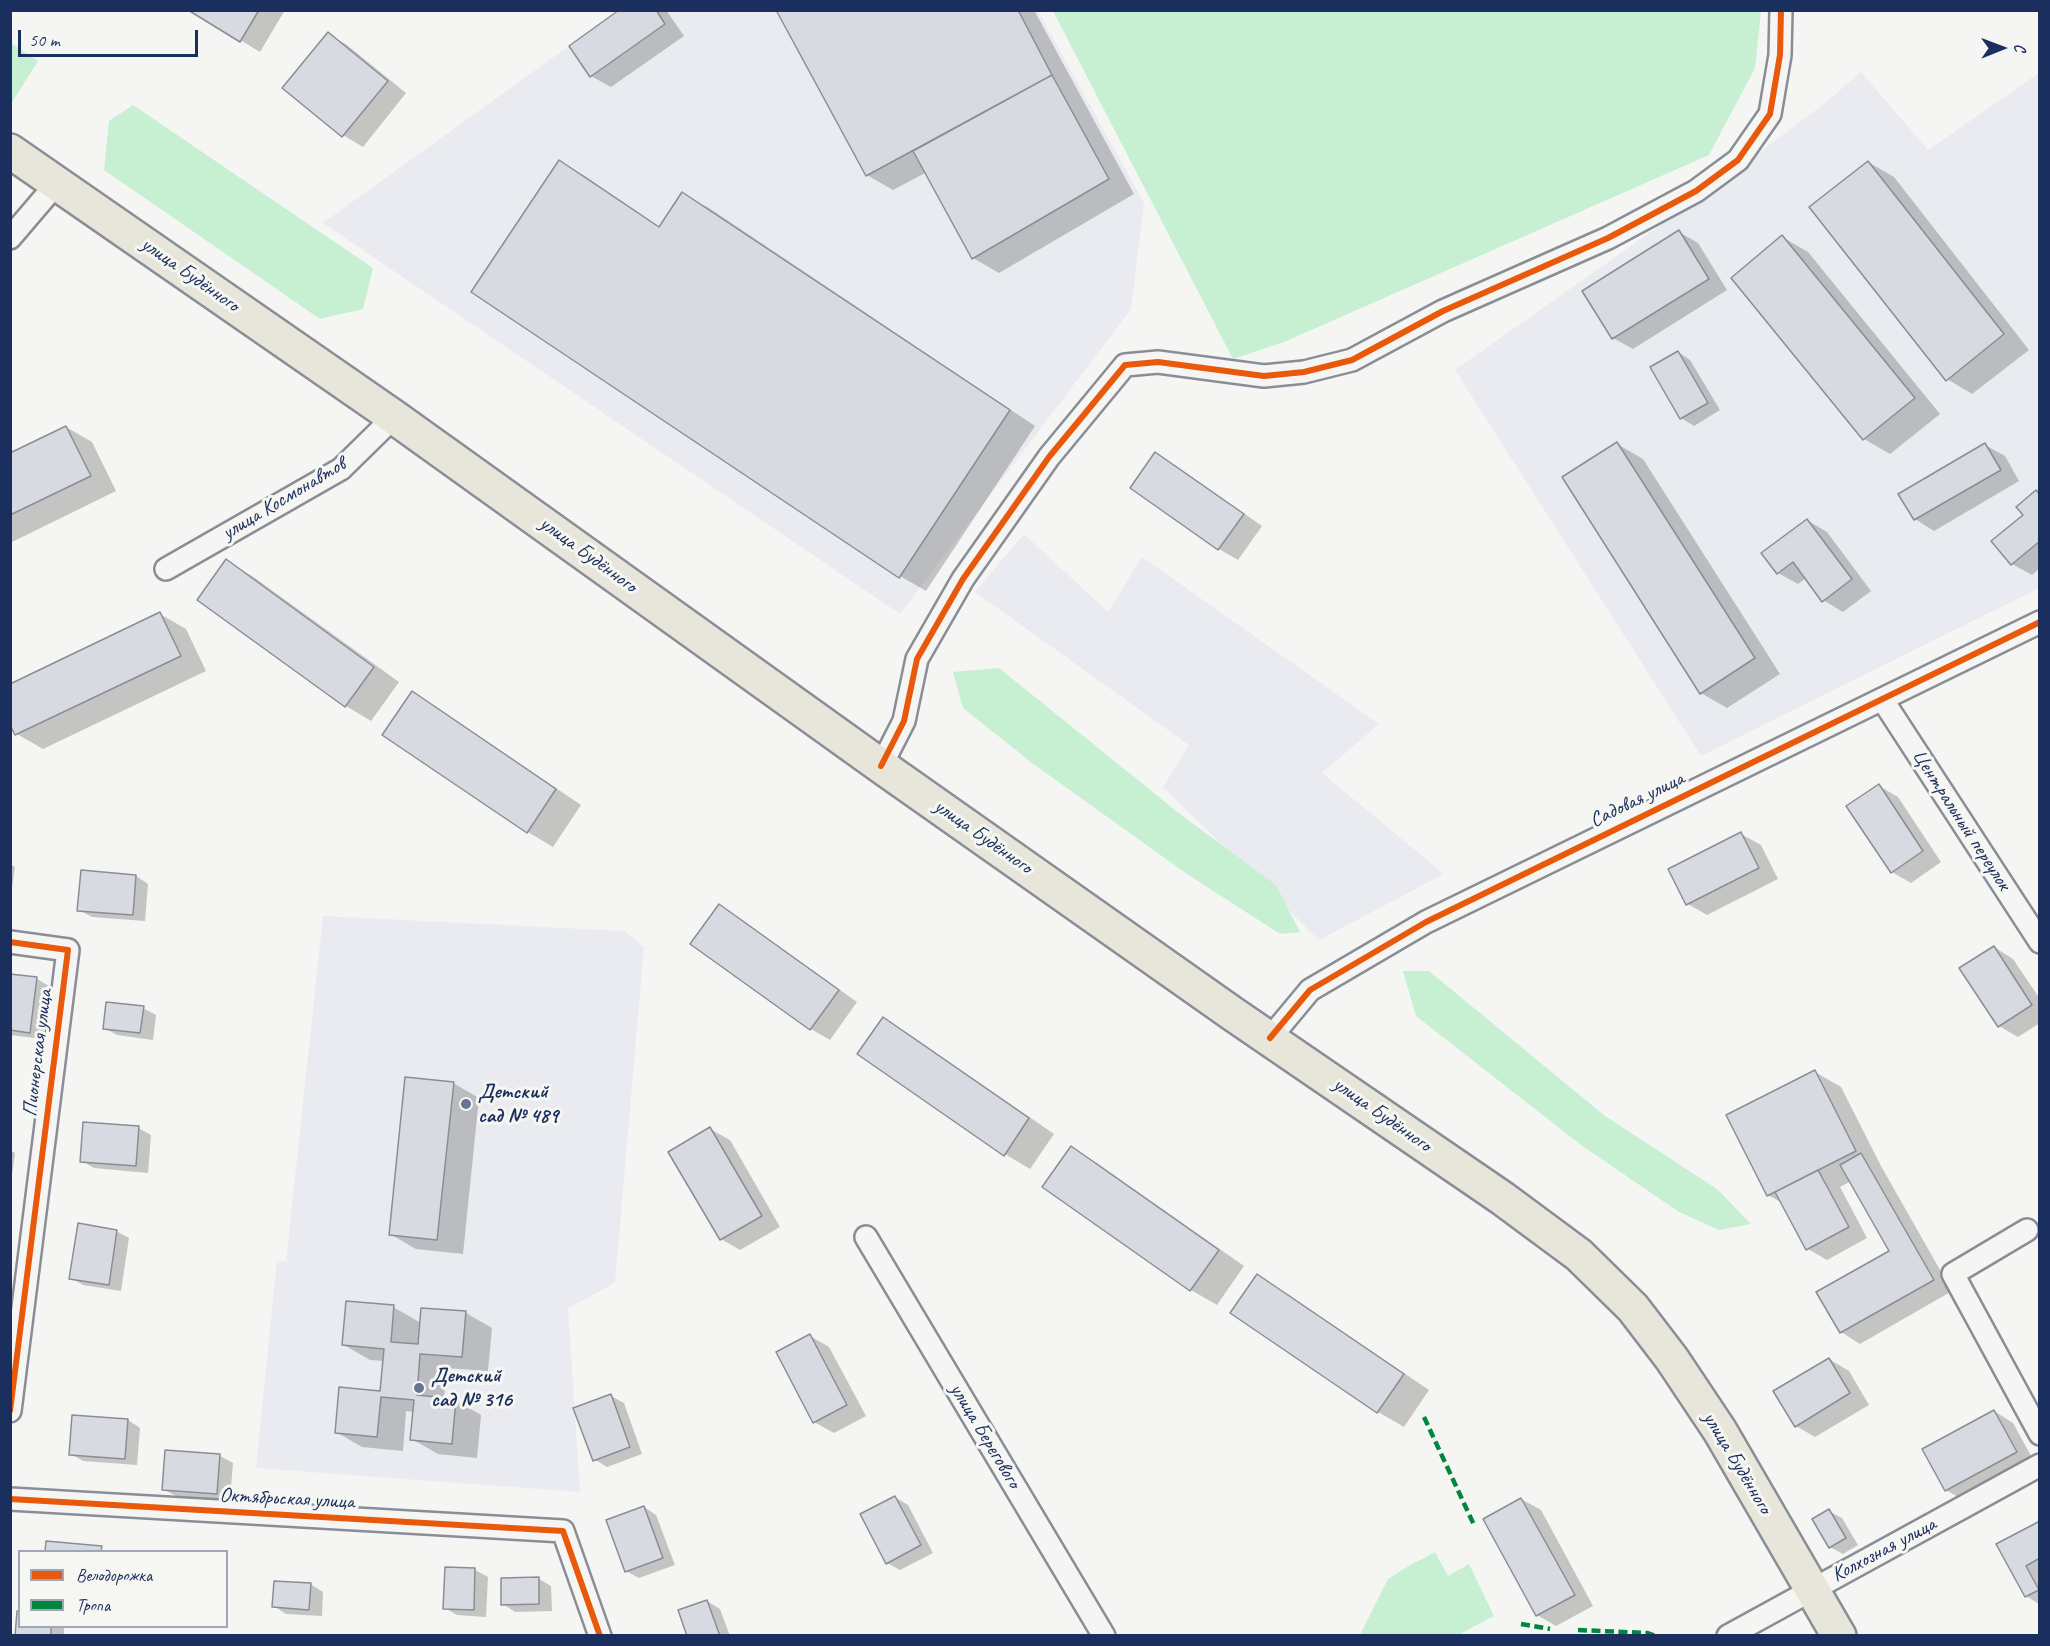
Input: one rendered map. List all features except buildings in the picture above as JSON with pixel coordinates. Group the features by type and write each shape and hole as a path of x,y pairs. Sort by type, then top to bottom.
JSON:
{"main road":[{"name":"улица Будённого","path":"10,151 394,417 881,766 1502,1198 1569,1248 1633,1308 1672,1359 1720,1431 1839,1635"}],"street":[{"path":"881,766 904,721 918,659 963,579 1049,457 1125,365 1158,362 1264,376 1304,372 1352,360 1443,311 1608,238 1696,191 1738,160 1770,114 1780,55 1781,10"},
{"path":"10,238 57,183"},
{"name":"улица Космонавтов","path":"166,569 341,469 394,417"},
{"name":"Садовая улица","path":"1270,1038 1310,990 1426,922 2040,622"},
{"name":"Центральный переулок","path":"1881,699 2040,942"},
{"name":"Пионерская улица","path":"10,942 68,950 10,1411"},
{"path":"2028,1230 1953,1274 2040,1434"},
{"name":"улица Берегового","path":"866,1237 1104,1635"},
{"name":"Колхозная улица","path":"1728,1635 2040,1466"},
{"name":"Октябрьская улица","path":"10,1499 563,1532 600,1635"}],"shaded area":[{"path":"619,10 1038,11 1144,203 1131,309 900,614 323,223"},
{"path":"1861,72 1928,150 2039,73 2039,588 1701,756 1455,370 1679,212 1824,104"},
{"path":"1024,534 1108,612 1142,557 1379,724 1322,773 1444,874 1319,940 1163,787 1189,745 975,592"},
{"name":"Детский сад № 489","path":"323,916 624,931 644,947 615,1283 568,1308 580,1492 256,1468 277,1261 286,1261"}],"green space":[{"path":"1053,11 1761,11 1755,68 1709,155 1284,342 1233,359"},
{"path":"11,43 38,61 11,104"},
{"path":"133,105 373,268 363,309 320,319 104,170 109,121"},
{"path":"999,668 1180,814 1276,885 1300,932 1280,934 1187,874 1032,763 963,708 953,672"},
{"path":"1403,971 1429,971 1605,1116 1717,1189 1751,1224 1719,1230 1679,1212 1581,1145 1416,1016"},
{"path":"1435,1552 1448,1576 1469,1564 1494,1616 1458,1635 1360,1635 1388,1579"}],"marked path":[{"path":"1424,1417 1474,1525"},
{"path":"1521,1624 1550,1629"},
{"path":"1578,1630 1647,1633 1656,1636"}],"cycle path":[{"path":"881,766 904,721 917,659 963,579 1049,457 1125,365 1158,362 1264,376 1304,372 1352,360 1443,311 1608,238 1696,191 1738,160 1770,114 1780,55 1781,10"},
{"path":"1270,1038 1310,990 1426,922 2040,622"},
{"path":"10,942 68,950 10,1411"},
{"path":"10,1499 563,1531 600,1636"}],"place":[{"name":"Детский сад № 489","path":"466,1104"},
{"name":"Детский сад № 316","path":"419,1388"}]}
